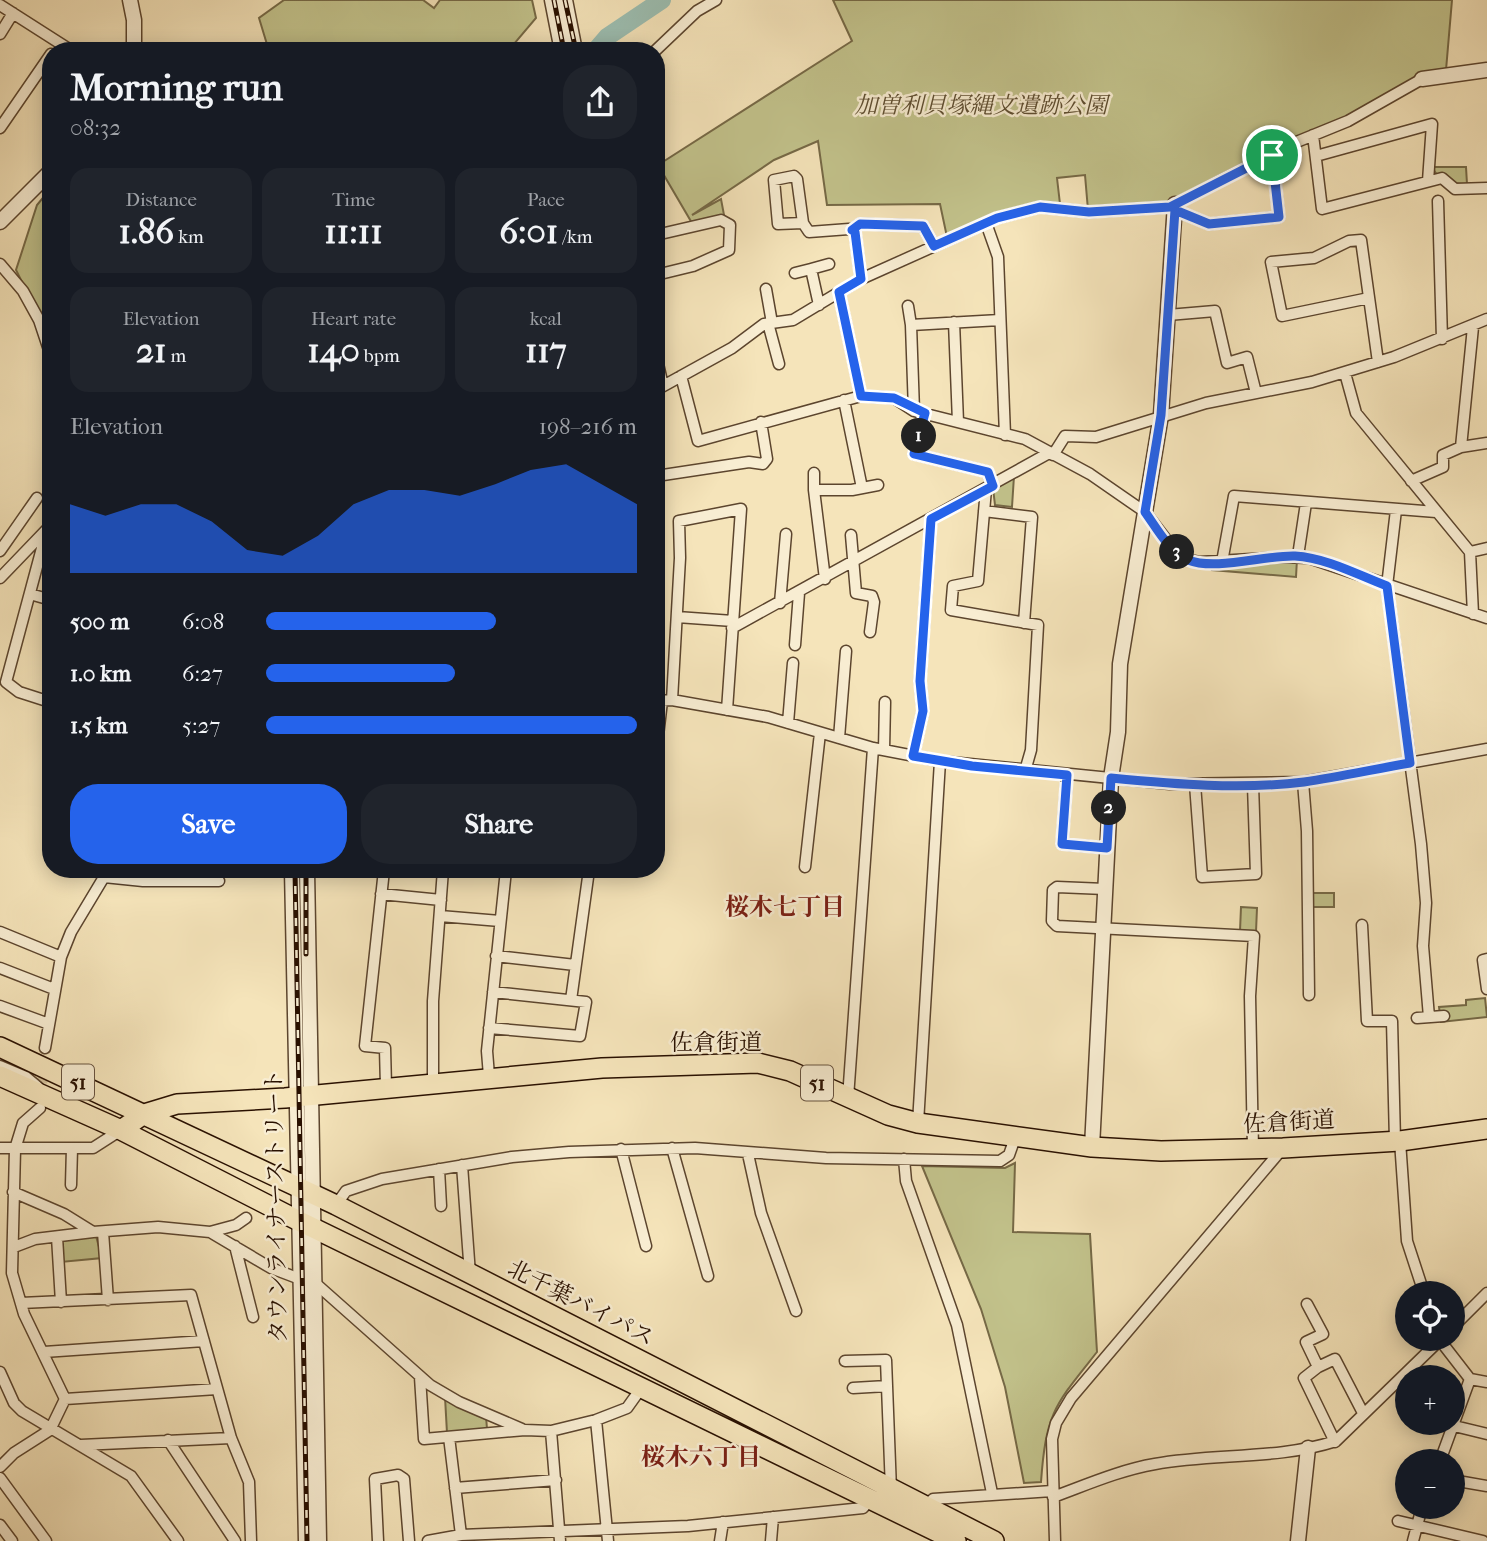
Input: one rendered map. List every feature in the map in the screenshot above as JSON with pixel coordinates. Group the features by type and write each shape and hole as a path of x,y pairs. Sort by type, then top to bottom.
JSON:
{"highway":[{"name":"51","path":"0,1047 144,1114"},
{"name":"佐倉街道","path":"121,1130 144,1114 177,1104 304,1096 433,1081 602,1068 758,1063 790,1071 848,1098 918,1123 1092,1147 1161,1151 1283,1148 1398,1141 1487,1129"},
{"name":"51","path":"0,1076 48,1105 121,1130"},
{"name":"北千葉バイパス","path":"144,1114 336,1205 994,1541"},
{"name":"北千葉バイパス","path":"121,1130 306,1224 956,1541"}],"street":[{"path":"130,0 134,42"},
{"path":"552,0 560,42"},
{"path":"565,0 573,42"},
{"path":"664,42 697,11 716,0"},
{"path":"0,5 46,42"},
{"path":"0,34 13,13"},
{"path":"0,128 42,67"},
{"path":"665,385 770,323 793,320 861,279 986,223 1040,207 1089,212 1175,207 1272,155 1348,121 1422,79 1487,70"},
{"path":"1316,156 1432,124 1428,181"},
{"path":"1313,135 1322,209 1442,178 1455,189 1487,188"},
{"path":"1175,207 1209,224 1279,217 1272,155"},
{"path":"803,223 782,227 778,224 774,180 794,176 797,179 803,223 809,232 852,230 860,224 923,226 934,246"},
{"path":"0,222 42,180"},
{"path":"1438,201 1442,339"},
{"path":"1092,1147 1111,778 1118,732 1121,664 1161,415 1175,207"},
{"path":"665,233 721,220 730,225 729,250 693,266 665,273"},
{"path":"986,223 998,257 1006,435"},
{"path":"852,230 855,232 861,279"},
{"path":"1369,299 1282,316 1271,262 1314,258 1349,242 1361,240 1378,362"},
{"path":"0,264 23,291 42,331"},
{"path":"795,273 830,264"},
{"path":"811,269 819,305"},
{"path":"766,289 779,364"},
{"path":"839,292 861,396"},
{"path":"908,306 919,412 914,454 988,472 989,487 984,510 978,581 953,586 951,610 1038,625 1031,750 1025,771"},
{"path":"1168,315 1215,311 1227,363 1247,357 1256,393"},
{"path":"677,617 733,624 780,603 1051,454 1065,436 1096,437 1161,415 1345,373 1473,327 1487,318"},
{"path":"911,325 1000,320"},
{"path":"954,322 958,422"},
{"path":"1461,447 1473,327"},
{"path":"1345,373 1356,413 1470,552 1473,614"},
{"path":"681,376 698,441 861,396 894,398 919,412 1025,439 1090,474 1145,512 1175,551 1186,559 1222,562 1298,556 1487,618"},
{"path":"844,400 862,488"},
{"path":"665,475 749,461 763,464 767,459 761,422"},
{"path":"1411,481 1443,467 1443,455 1461,447 1487,443"},
{"path":"814,473 825,579"},
{"path":"814,490 878,485"},
{"path":"1222,562 1234,496 1436,512"},
{"path":"0,551 37,498"},
{"path":"1298,556 1306,503"},
{"path":"665,689 677,617 679,521 741,509 727,710"},
{"path":"984,510 1031,517 1024,623"},
{"path":"1396,510 1387,586 1426,891 1423,946 1429,1017"},
{"path":"913,756 923,711 920,681 931,519"},
{"path":"0,578 42,534"},
{"path":"780,603 786,534"},
{"path":"851,535 856,593 872,596 874,602 870,632"},
{"path":"1470,552 1487,548"},
{"path":"42,551 6,682 19,692 42,699"},
{"path":"795,645 799,593"},
{"path":"30,594 42,597"},
{"path":"839,738 846,651"},
{"path":"788,723 793,663"},
{"path":"665,701 727,710 788,723 878,749 940,761 1067,775 1195,784 1303,782 1487,749"},
{"path":"848,1098 878,749 885,702"},
{"path":"805,867 820,733"},
{"path":"918,1123 940,761"},
{"path":"1067,775 1062,844 1107,848"},
{"path":"1303,782 1307,831 1309,995"},
{"path":"1195,784 1202,877 1256,874 1253,785"},
{"path":"45,1048 61,957 71,932 101,878"},
{"path":"128,878 143,881 219,881"},
{"name":"タウンライナーストリート","path":"292,878 304,1096 306,1191 306,1541"},
{"name":"タウンライナーストリート","path":"304,1096 307,878"},
{"path":"383,878 365,1046 385,1048 386,1087"},
{"path":"433,1081 433,1001 442,878"},
{"path":"489,1076 489,1028 505,878"},
{"path":"571,1000 588,878"},
{"path":"1105,889 1057,887 1053,890 1052,921 1057,926 1254,936 1250,996 1253,1149"},
{"path":"381,894 441,900"},
{"path":"440,916 500,921"},
{"path":"1362,925 1367,1021 1392,1021 1398,1141 1407,1241 1420,1281"},
{"path":"0,932 61,957"},
{"path":"496,956 575,965"},
{"path":"1487,959 1483,960 1487,989"},
{"path":"0,968 54,989"},
{"path":"489,1028 580,1036 586,1002 493,992"},
{"path":"0,1006 49,1024"},
{"path":"1417,1018 1444,1016"},
{"path":"0,1066 26,1077 48,1105 23,1123 15,1149 12,1273 21,1303 65,1399 50,1430 14,1453 0,1467"},
{"path":"0,1148 93,1148 121,1130"},
{"path":"336,1205 346,1191 382,1179 512,1157 672,1148 748,1154 1000,1161 1009,1155 1015,1138"},
{"path":"71,1185 72,1148"},
{"path":"672,1148 708,1276"},
{"path":"1055,1541 1052,1494 1053,1433 1071,1398 1283,1148"},
{"path":"621,1149 646,1246"},
{"path":"748,1154 761,1213 796,1311"},
{"path":"904,1159 906,1181 957,1325 992,1493"},
{"path":"463,1165 470,1274"},
{"path":"439,1169 440,1206"},
{"path":"13,1192 98,1232"},
{"path":"13,1248 35,1239 158,1227 210,1232 236,1225 246,1217"},
{"path":"98,1232 108,1300"},
{"path":"210,1232 271,1268 307,1280 420,1377 459,1402 525,1430"},
{"path":"57,1237 61,1302"},
{"path":"235,1246 253,1317"},
{"name":"タウンライナーストリート","path":"307,1280 319,1541"},
{"path":"1465,1315 1487,1293"},
{"path":"21,1303 191,1295 231,1438 249,1482 251,1541"},
{"path":"1307,1304 1323,1334 1306,1342 1318,1367"},
{"path":"44,1352 204,1341"},
{"path":"1417,1365 1430,1351"},
{"path":"1449,1351 1470,1379 1487,1382"},
{"path":"1335,1442 1304,1378 1335,1359 1363,1413"},
{"path":"845,1361 886,1360 891,1490"},
{"path":"0,1372 14,1403 50,1430 81,1445 131,1476 178,1541"},
{"path":"420,1377 424,1438 525,1430 551,1432 596,1420 626,1408 642,1387"},
{"path":"1465,1389 1470,1379"},
{"path":"853,1388 887,1386"},
{"path":"925,1507 933,1499 992,1493 1052,1494 1156,1463 1223,1459 1335,1442 1363,1413 1395,1387"},
{"path":"65,1399 217,1389"},
{"path":"596,1420 609,1535"},
{"path":"1465,1429 1487,1434"},
{"path":"551,1432 561,1536"},
{"path":"449,1437 461,1535"},
{"path":"81,1445 231,1438"},
{"path":"168,1440 235,1541"},
{"path":"1289,1541 1299,1534 1308,1448"},
{"path":"378,1541 375,1479 398,1475 404,1479 409,1541"},
{"path":"0,1478 46,1541"},
{"path":"455,1488 556,1480"},
{"path":"1465,1482 1487,1486"},
{"path":"428,1541 461,1535 609,1535 662,1527 863,1508 871,1499"},
{"path":"771,1541 773,1517"},
{"path":"1413,1541 1418,1519"},
{"path":"1398,1521 1463,1539 1483,1541"},
{"path":"720,1541 723,1522"},
{"path":"0,1525 12,1541"},
{"path":"660,1541 662,1527"}],"green space":[{"path":"284,0 423,0 434,8 440,0 532,0 536,18 516,42 266,42 259,18"},
{"name":"加曽利貝塚縄文遺跡公園","path":"833,0 1452,0 1446,70 1170,203 1088,210 1085,175 1057,178 1060,204 947,237 940,204 827,205 818,141 774,160 692,215 721,199 724,215 692,223 665,177 665,161 852,41"},
{"path":"1433,167 1466,167 1467,184 1442,179"},
{"path":"42,199 42,322 16,270 37,205"},
{"path":"1014,476 1012,507 995,505 993,488"},
{"path":"1297,559 1296,577 1212,570 1213,564"},
{"path":"1310,893 1334,893 1334,907 1310,907"},
{"path":"1241,907 1257,908 1256,932 1240,931"},
{"path":"1485,998 1487,1017 1441,1022 1439,1007 1466,1005 1466,1000"},
{"path":"1015,1163 1013,1232 1090,1234 1097,1352 1055,1411 1046,1440 1041,1482 1024,1483 1005,1387 981,1309 922,1166 1005,1168"},
{"path":"96,1236 102,1258 61,1262 60,1241"},
{"path":"445,1397 486,1416 487,1429 447,1433"}],"waterway":[{"path":"603,42 662,0"}],"tunnel":[{"path":"41,1098 45,1048"}],"railway":[{"path":"554,0 562,42"},
{"path":"565,0 574,42"},
{"path":"295,878 307,1541"},
{"path":"306,878 306,954"}],"district":[{"name":"桜木七丁目","path":"785,907"},
{"name":"桜木六丁目","path":"701,1457"}],"route":[{"path":"1272,155 1279,217 1209,224 1175,210 1161,415 1145,512 1175,551 1186,559 1222,562 1298,556 1335,566 1387,586 1410,763 1303,782 1253,785 1170,784 1111,778 1107,848 1062,844 1067,775 972,766 913,756 923,711 920,681 931,519 993,486 988,472 914,454 925,413 914,411 894,398 861,396 839,292 861,279 855,232 852,230 860,224 923,226 934,246 997,218 1040,207 1089,212 1170,207 1272,155"}]}
